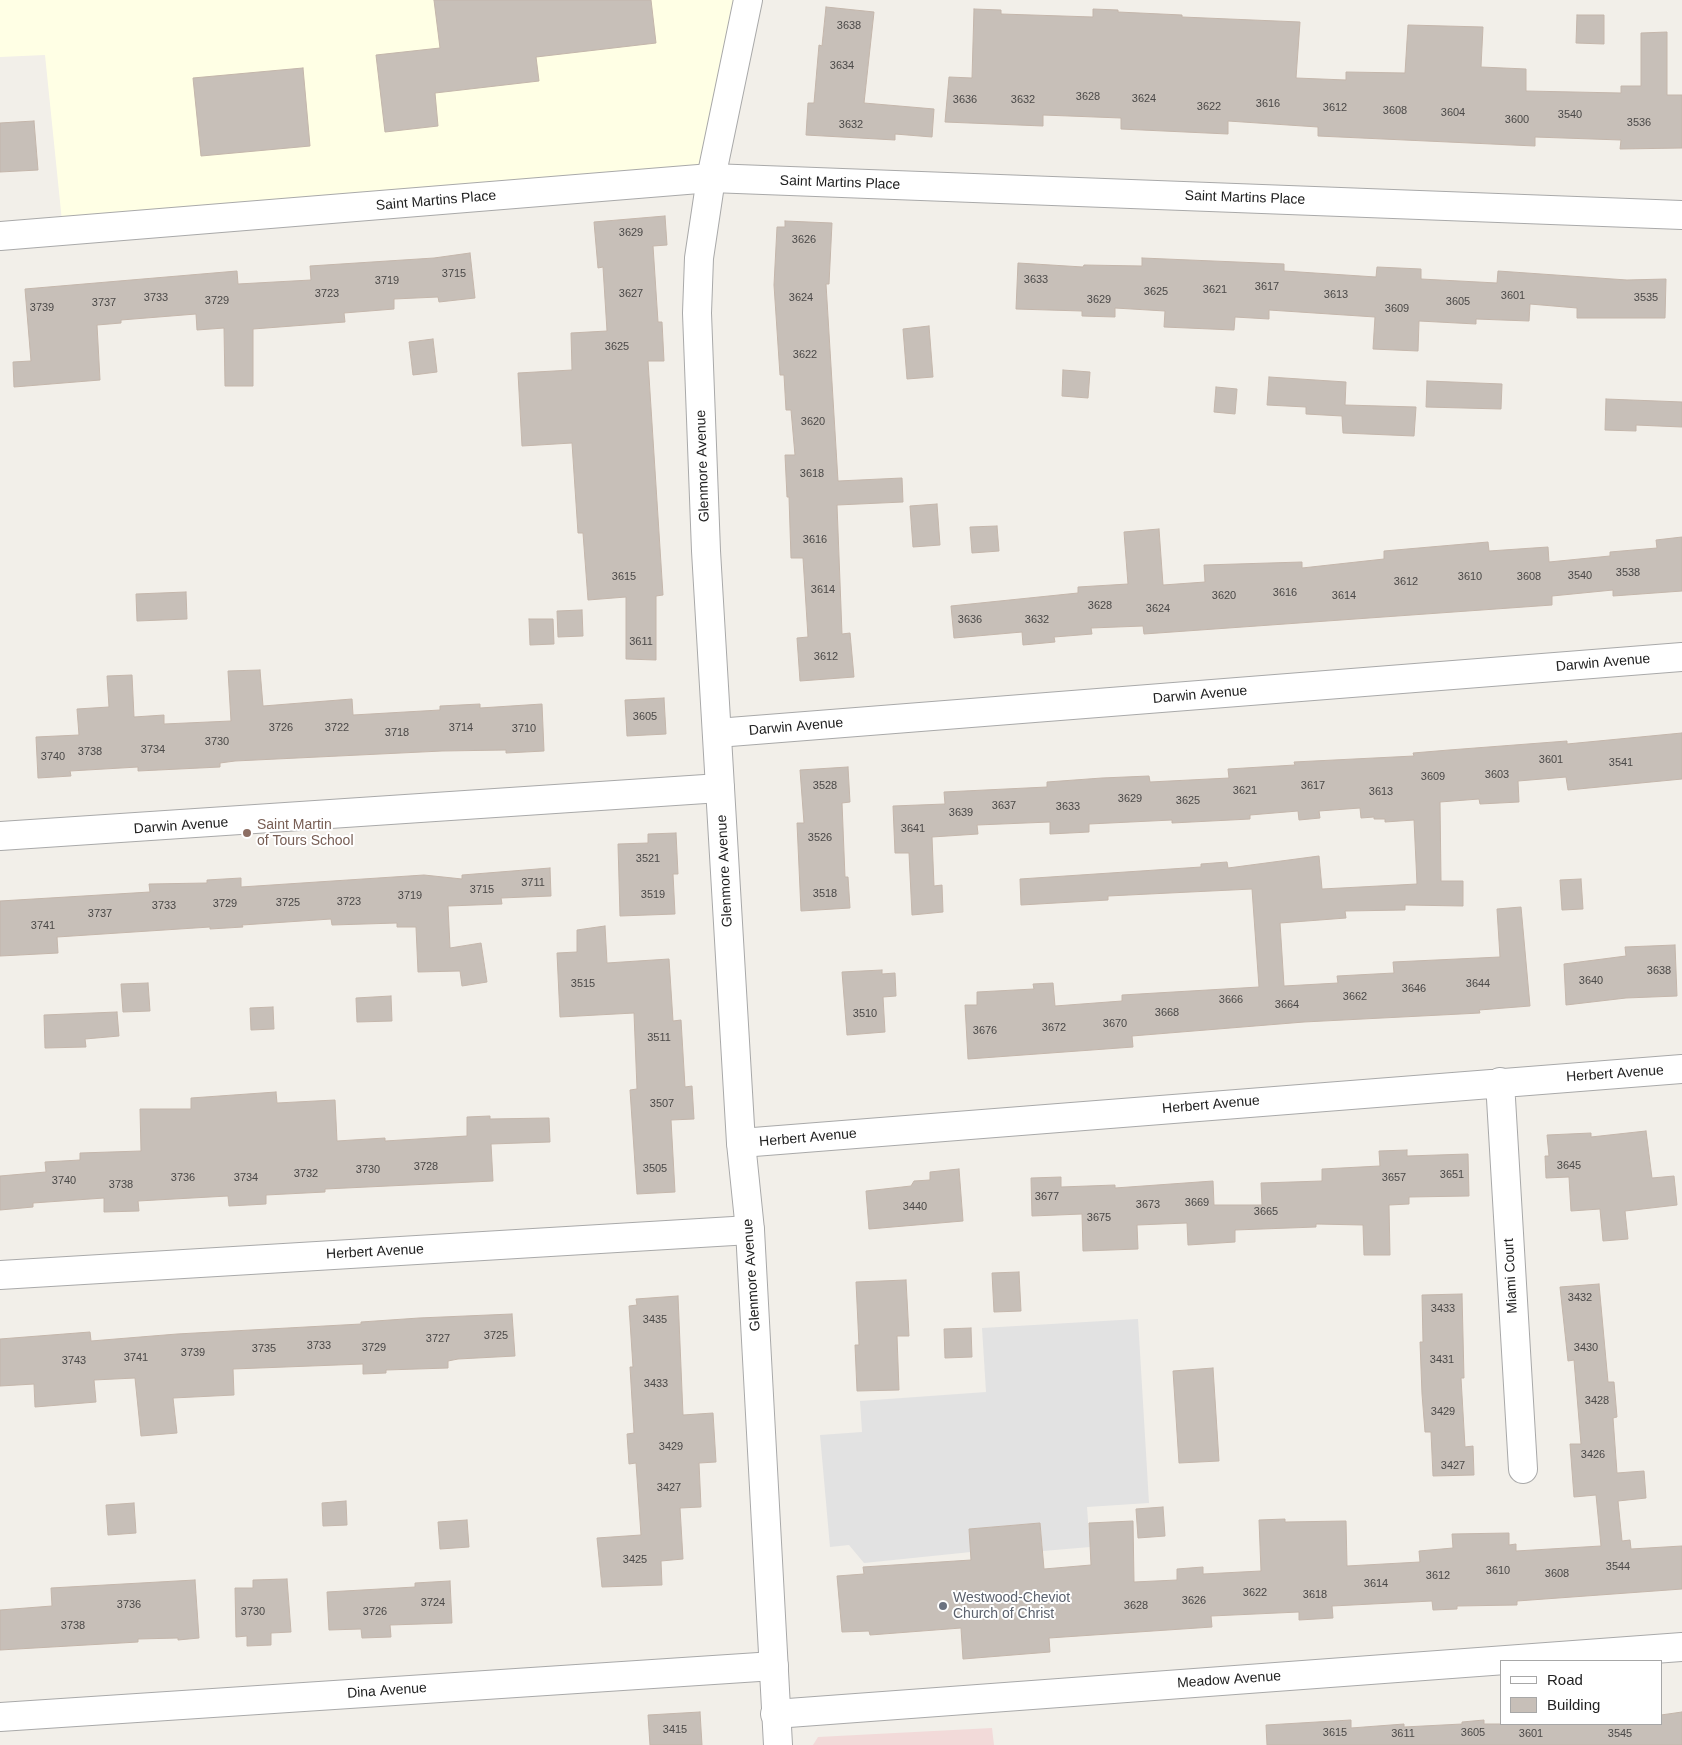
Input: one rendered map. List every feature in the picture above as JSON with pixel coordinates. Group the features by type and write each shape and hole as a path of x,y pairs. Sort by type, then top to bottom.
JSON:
{"street":[{"name":"Glenmore Avenue","path":"748,0 711,178 699,258 696,314 706,551 741,1143 750,1230 778,1745"},
{"name":"Saint Martins Place","path":"0,236 711,178 1682,215"},
{"name":"Darwin Avenue","path":"717,733 1682,657"},
{"name":"Darwin Avenue","path":"0,836 720,788"},
{"name":"Herbert Avenue","path":"741,1143 1682,1069"},
{"name":"Miami Court","path":"1500,1082 1523,1469"},
{"name":"Herbert Avenue","path":"0,1275 750,1230"},
{"name":"Meadow Avenue","path":"1506,1660 1682,1647"},
{"name":"Meadow Avenue","path":"775,1714 1500,1660"},
{"name":"Dina Avenue","path":"0,1717 774,1666"}],"shaded area":[{"path":"0,0 748,0 711,178 63,231 45,55 0,57"},
{"path":"1138,1319 1149,1503 1087,1507 1090,1547 1043,1551 1040,1523 969,1529 971,1552 864,1563 849,1545 830,1547 820,1435 862,1432 860,1401 986,1392 982,1328"},
{"path":"992,1728 994,1745 813,1745 818,1737"}],"building":[{"path":"434,0 651,0 656,43 536,57 539,81 435,93 438,126 385,132 376,55 440,48"},
{"path":"826,7 874,12 864,103 934,109 932,137 895,134 895,140 806,135 808,103 814,103 819,45 822,46"},
{"path":"974,9 1001,10 1001,14 1093,17 1093,9 1182,15 1182,17 1300,22 1296,78 1346,80 1346,72 1405,73 1408,25 1483,27 1481,67 1526,69 1526,91 1621,93 1621,86 1641,86 1641,33 1667,32 1667,95 1682,95 1682,148 1620,149 1621,140 1535,137 1535,146 1318,136 1318,127 1228,121 1228,134 1121,129 1121,118 1043,115 1043,126 945,122 949,77 972,78"},
{"path":"1577,15 1604,15 1604,44 1576,43"},
{"path":"303,68 310,146 201,156 193,78"},
{"path":"34,121 38,170 0,172 0,123"},
{"path":"665,216 667,245 653,246 658,322 662,322 664,361 648,361 663,595 656,596 656,660 626,659 626,597 588,600 583,533 578,533 572,443 522,446 518,373 572,370 571,333 607,331 603,267 598,268 594,222"},
{"path":"785,221 832,223 829,284 826,284 838,481 902,478 903,502 837,505 842,634 850,633 854,677 800,681 797,638 808,637 803,558 791,558 789,497 787,497 785,455 795,455 791,410 786,410 784,375 780,375 774,285 777,227 785,227"},
{"path":"470,253 475,298 439,302 438,297 394,299 394,309 344,313 345,322 253,329 253,386 225,386 224,328 197,330 196,314 121,320 121,323 97,325 100,380 14,387 13,362 31,361 25,289 237,271 238,284 311,280 310,266 434,258"},
{"path":"1142,258 1284,264 1284,271 1376,277 1377,267 1421,269 1421,279 1497,283 1498,271 1627,280 1666,279 1665,318 1577,318 1577,308 1530,304 1529,321 1476,319 1476,324 1419,321 1418,351 1373,349 1375,317 1269,310 1269,319 1235,317 1234,330 1164,327 1165,311 1115,308 1115,317 1082,316 1082,311 1016,309 1018,263 1083,267 1084,265 1142,266"},
{"path":"929,326 933,377 907,379 903,329"},
{"path":"433,339 437,372 413,375 409,342"},
{"path":"1063,370 1090,372 1088,398 1062,396"},
{"path":"1269,377 1346,382 1345,405 1416,407 1414,436 1343,433 1342,416 1306,414 1306,407 1267,405"},
{"path":"1427,381 1502,384 1501,409 1426,407"},
{"path":"1216,387 1237,389 1235,414 1214,412"},
{"path":"1606,399 1682,402 1682,427 1636,425 1636,431 1605,430"},
{"path":"937,504 940,545 913,547 910,506"},
{"path":"997,526 999,551 972,553 970,527"},
{"path":"1159,529 1163,585 1205,582 1204,565 1302,562 1302,568 1384,559 1384,551 1488,542 1489,551 1548,547 1549,562 1610,556 1610,552 1657,548 1656,540 1682,537 1682,591 1613,596 1613,590 1552,596 1552,605 1144,634 1143,626 1091,628 1092,634 1054,637 1055,642 1023,645 1022,632 954,638 951,606 1078,593 1078,587 1128,584 1124,532"},
{"path":"186,592 187,619 137,621 136,594"},
{"path":"582,610 583,636 558,637 557,611"},
{"path":"529,619 553,619 554,644 530,645"},
{"path":"260,670 263,706 352,699 353,715 440,710 440,706 480,704 480,708 542,704 544,751 506,753 506,750 442,751 235,761 220,763 220,767 138,771 138,767 70,771 71,776 38,778 36,737 79,735 77,709 109,707 107,676 132,675 134,717 164,715 164,724 231,721 228,671"},
{"path":"664,698 666,734 627,736 625,700"},
{"path":"1682,733 1682,779 1568,790 1566,777 1518,781 1519,802 1480,804 1479,799 1440,802 1441,881 1463,881 1463,906 1405,905 1405,910 1345,911 1346,918 1280,923 1284,986 1338,983 1337,976 1394,973 1393,962 1500,957 1497,909 1521,907 1530,1006 1479,1010 1480,1013 1304,1022 1132,1036 1133,1047 968,1059 965,1005 977,1005 977,992 1034,989 1033,984 1053,983 1055,1006 1122,1001 1122,995 1259,987 1252,889 1108,896 1108,900 1021,905 1020,879 1201,867 1201,864 1227,862 1228,868 1319,856 1322,889 1417,884 1414,820 1385,822 1385,819 1374,819 1374,817 1361,818 1360,808 1319,811 1320,818 1299,820 1298,811 1250,815 1250,819 1172,823 1172,820 1089,824 1089,832 1050,834 1050,822 977,825 978,834 932,837 934,886 942,885 943,912 912,915 909,853 895,853 893,806 945,804 944,792 1047,787 1047,782 1102,778 1149,776 1150,782 1229,778 1228,769 1295,765 1294,762 1414,756 1413,753 1567,741 1567,744"},
{"path":"848,767 850,802 842,803 845,877 848,877 850,908 801,911 797,823 804,823 800,770"},
{"path":"676,833 678,874 673,874 675,914 620,916 618,844 648,843 648,834"},
{"path":"550,868 551,896 501,898 502,904 448,906 450,948 481,943 487,982 462,986 460,971 418,972 416,927 397,927 397,923 332,925 331,919 242,925 243,927 210,929 210,927 57,937 58,953 0,956 0,901 150,892 149,884 207,883 207,880 241,878 241,887 424,875 462,879 462,875"},
{"path":"1581,879 1583,909 1562,910 1560,880"},
{"path":"605,926 607,963 669,959 673,1021 681,1020 685,1087 692,1086 694,1119 671,1120 675,1192 637,1194 630,1090 637,1089 634,1013 560,1017 557,953 577,952 577,930"},
{"path":"1675,945 1677,996 1626,998 1566,1005 1564,964 1626,956 1625,947"},
{"path":"882,970 882,974 895,973 896,996 883,997 885,1032 847,1035 842,972"},
{"path":"148,983 150,1011 123,1012 121,984"},
{"path":"391,996 392,1021 357,1022 356,998"},
{"path":"273,1007 274,1029 251,1030 250,1008"},
{"path":"117,1012 119,1036 85,1039 86,1047 45,1048 44,1015"},
{"path":"276,1092 277,1103 335,1100 337,1141 385,1138 385,1141 467,1136 467,1117 490,1116 490,1119 549,1118 550,1142 491,1144 493,1181 325,1189 325,1192 266,1195 266,1204 229,1206 228,1196 138,1201 139,1211 104,1212 104,1198 33,1203 33,1207 0,1210 0,1176 46,1172 45,1162 80,1160 80,1153 141,1151 140,1109 191,1109 191,1098"},
{"path":"1646,1131 1652,1178 1674,1176 1677,1205 1625,1211 1628,1239 1603,1241 1600,1209 1571,1211 1569,1177 1546,1178 1545,1156 1549,1156 1547,1135 1591,1133 1591,1137"},
{"path":"1407,1150 1407,1156 1468,1154 1469,1196 1409,1197 1409,1204 1389,1205 1390,1255 1364,1255 1363,1225 1316,1224 1316,1227 1235,1230 1235,1242 1188,1245 1187,1223 1137,1225 1138,1249 1083,1251 1082,1214 1032,1216 1031,1178 1061,1177 1061,1187 1115,1185 1115,1188 1213,1181 1214,1205 1262,1205 1261,1183 1322,1181 1322,1169 1380,1166 1379,1151"},
{"path":"959,1169 963,1221 869,1229 866,1191 911,1186 914,1181 930,1180 930,1172"},
{"path":"1019,1272 1021,1311 994,1312 992,1273"},
{"path":"906,1280 909,1336 897,1336 899,1390 857,1391 855,1345 859,1345 856,1282"},
{"path":"1599,1284 1608,1382 1614,1382 1617,1417 1613,1418 1617,1473 1644,1471 1646,1498 1618,1501 1622,1541 1630,1540 1631,1549 1682,1546 1682,1589 1517,1601 1517,1605 1457,1606 1457,1609 1433,1610 1432,1601 1332,1606 1333,1618 1299,1620 1299,1612 1211,1616 1212,1627 1049,1638 1050,1652 963,1659 961,1628 870,1635 869,1631 842,1632 837,1576 864,1574 863,1567 971,1560 969,1529 1040,1523 1044,1569 1091,1565 1089,1523 1133,1521 1134,1582 1177,1580 1177,1569 1203,1567 1203,1574 1261,1571 1259,1520 1285,1519 1285,1522 1346,1521 1347,1566 1420,1562 1419,1551 1453,1548 1452,1534 1509,1533 1509,1545 1516,1544 1516,1551 1601,1546 1596,1495 1574,1497 1570,1444 1581,1444 1574,1360 1568,1361 1560,1287"},
{"path":"1462,1294 1464,1378 1461,1378 1465,1447 1473,1446 1474,1475 1433,1476 1431,1432 1425,1432 1422,1394 1420,1342 1423,1342 1422,1295"},
{"path":"678,1296 683,1415 713,1413 716,1462 699,1463 701,1507 680,1508 683,1559 661,1561 662,1585 602,1587 597,1538 641,1535 636,1463 629,1464 627,1434 634,1433 630,1367 633,1367 629,1306 637,1305 636,1299"},
{"path":"512,1314 515,1356 458,1359 448,1361 448,1368 386,1370 386,1373 363,1374 363,1364 233,1369 234,1395 173,1398 177,1433 141,1436 135,1378 94,1380 96,1402 35,1407 34,1384 0,1386 0,1339 90,1332 91,1341 177,1334 361,1324 361,1322 419,1318"},
{"path":"971,1328 972,1357 945,1358 944,1329"},
{"path":"1213,1368 1219,1461 1179,1463 1173,1371"},
{"path":"346,1501 347,1525 323,1526 322,1503"},
{"path":"134,1503 136,1533 108,1535 106,1505"},
{"path":"1163,1507 1165,1536 1138,1538 1136,1509"},
{"path":"467,1520 469,1547 440,1549 438,1522"},
{"path":"287,1579 291,1632 271,1633 271,1645 247,1646 247,1636 236,1637 235,1588 253,1588 253,1580"},
{"path":"195,1580 199,1638 178,1640 178,1638 138,1639 138,1642 0,1650 0,1610 52,1606 51,1588"},
{"path":"450,1581 452,1623 390,1625 391,1637 362,1638 361,1629 329,1630 327,1592 415,1587 415,1583"},
{"path":"700,1712 702,1745 650,1745 648,1715"},
{"path":"1682,1712 1682,1745 1267,1745 1266,1725 1351,1720 1351,1728 1404,1724 1404,1727 1462,1724 1462,1722 1484,1720 1484,1724 1500,1725 1662,1725 1662,1715"}],"place":[{"name":"Saint Martin of Tours School","path":"247,833"},
{"name":"Westwood-Cheviot Church of Christ","path":"943,1606"}]}
